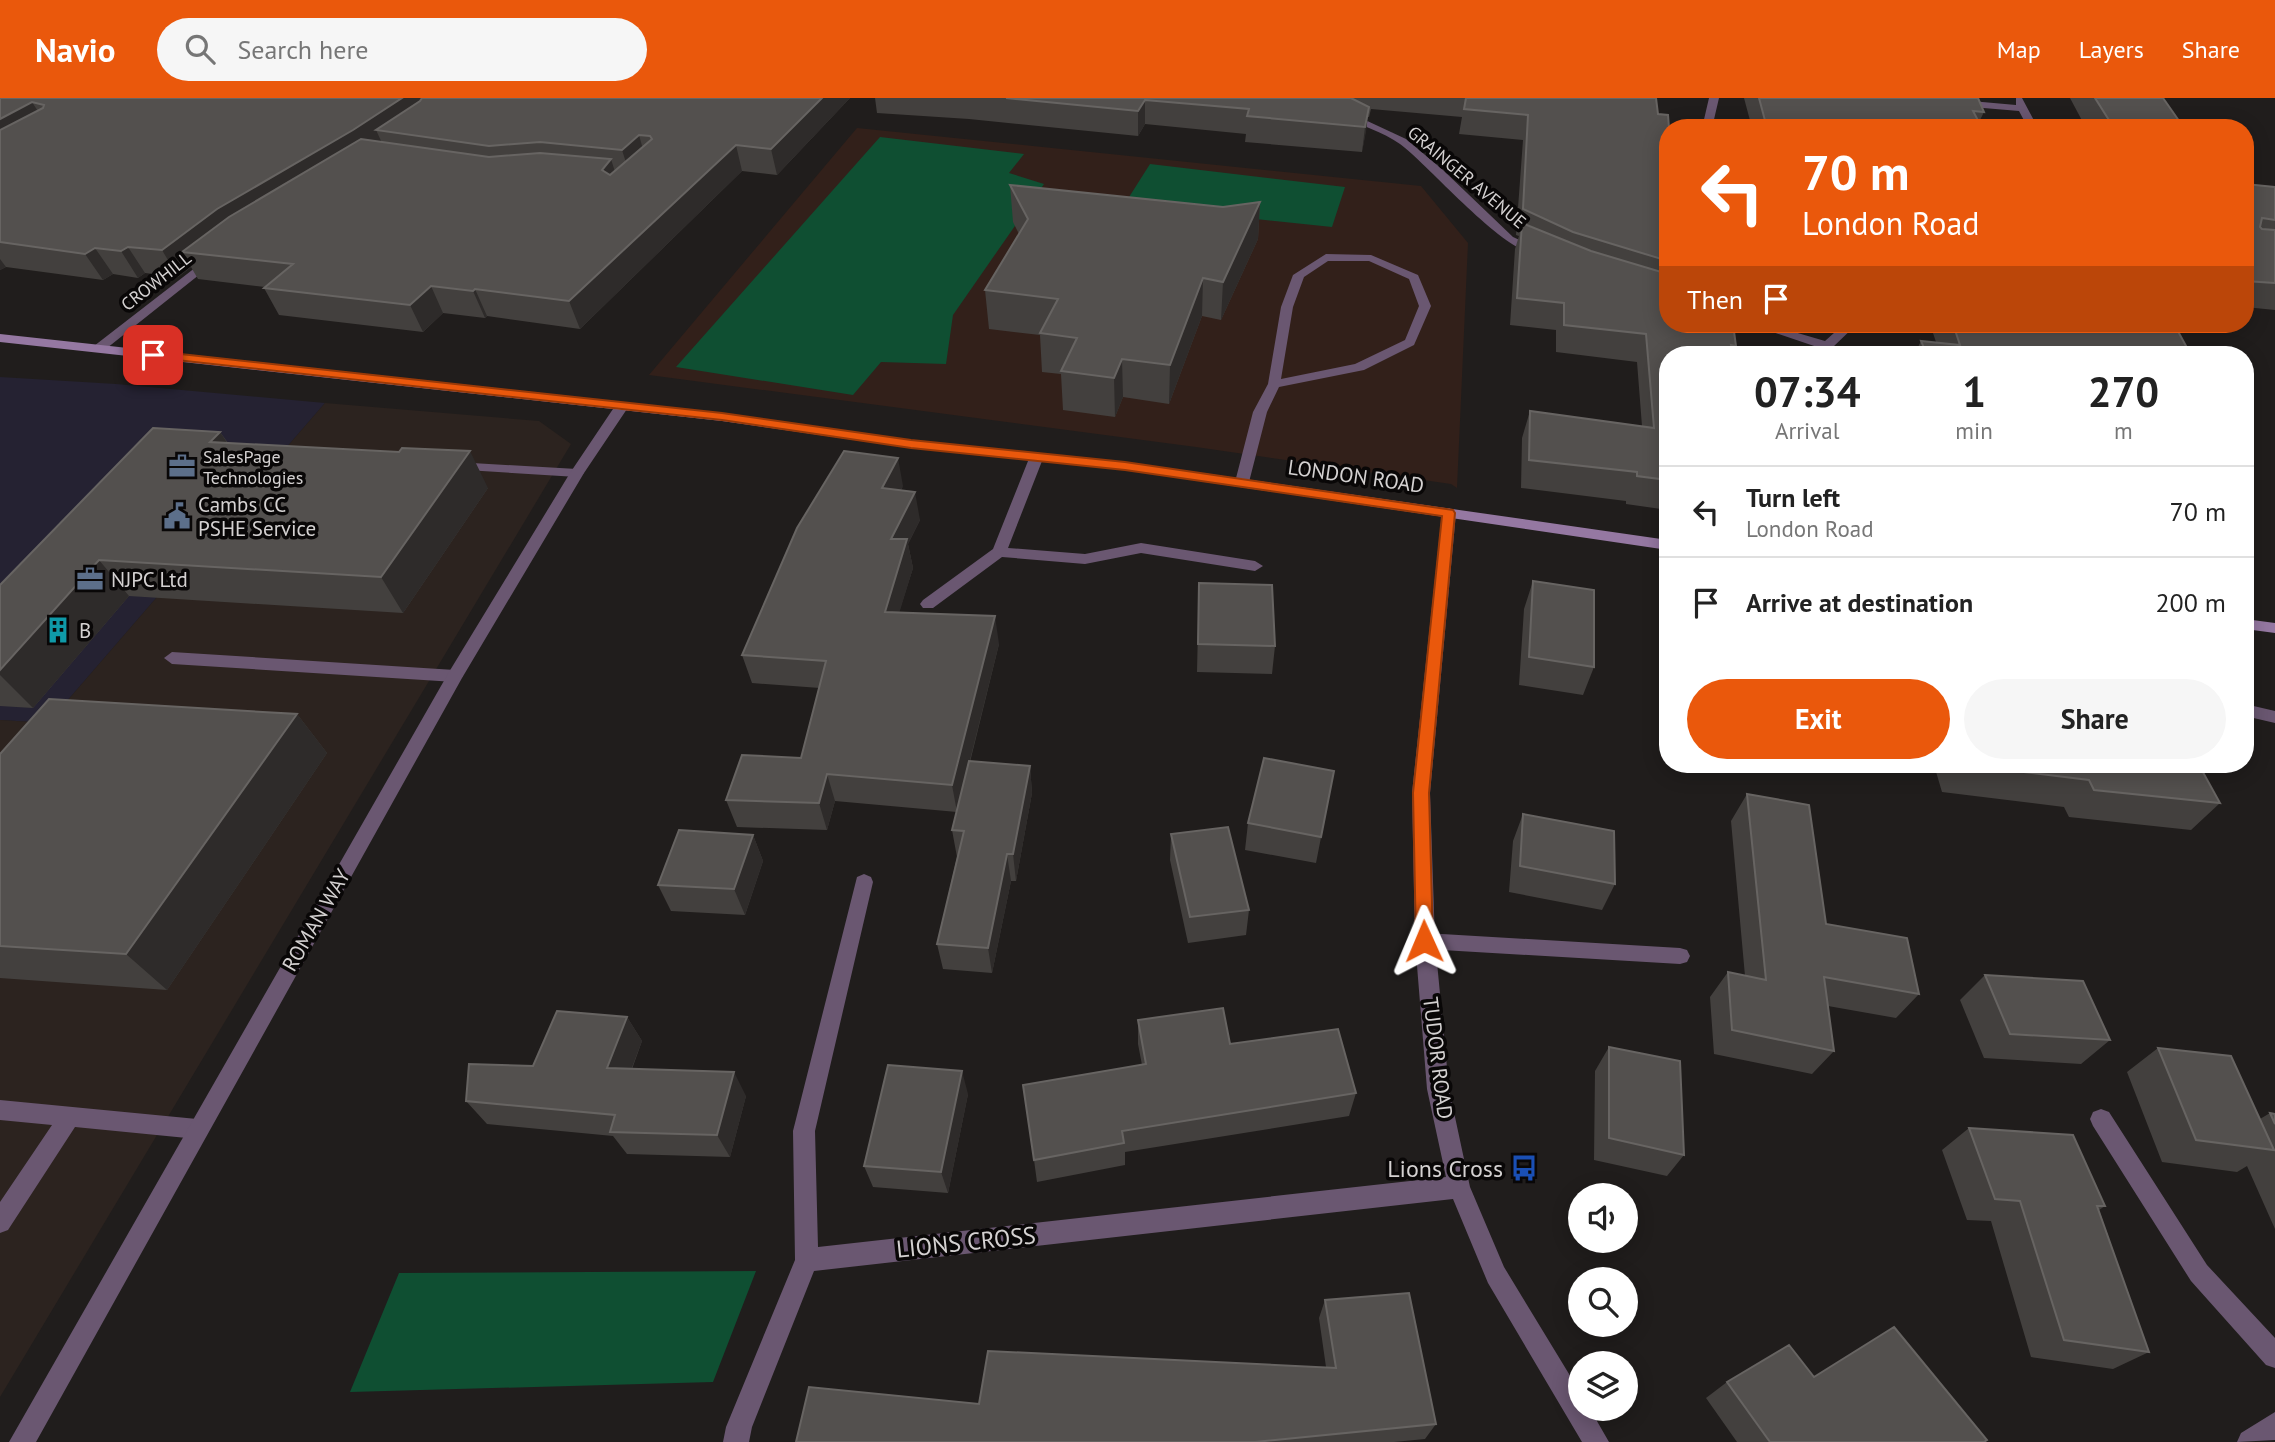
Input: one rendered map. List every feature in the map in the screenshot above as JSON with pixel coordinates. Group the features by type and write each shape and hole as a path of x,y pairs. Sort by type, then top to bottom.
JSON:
{"street":[{"path":"1707,119 1714,98"},
{"path":"1943,102 2020,103 2028,119"},
{"name":"GRAINGER AVENUE","path":"1329,110 1352,117 1402,141 1439,172 1509,239 1551,259"},
{"name":"CROWHILL","path":"98,349 228,247"},
{"path":"1242,482 1260,412 1275,384 1287,306 1299,275 1326,257 1371,258 1414,276 1425,306 1410,342 1359,367 1275,384"},
{"path":"1778,333 1812,346"},
{"path":"1830,346 1842,333"},
{"name":"LONDON ROAD","path":"0,338 722,417 911,444 1037,456 1242,482 1659,544"},
{"name":"ROMAN WAY","path":"22,1442 455,676 577,473 622,406"},
{"path":"928,604 999,552 1037,456"},
{"path":"444,466 577,473"},
{"name":"TUDOR ROAD","path":"1449,513 1421,793 1424,941 1438,1089 1459,1187 1496,1275 1596,1442"},
{"path":"999,552 1085,559 1141,548 1255,566"},
{"path":"2254,625 2275,628"},
{"path":"172,658 455,676"},
{"path":"2254,712 2275,717"},
{"path":"736,1442 739,1427 807,1260 804,1131 864,882"},
{"path":"1424,941 1679,956"},
{"path":"0,1110 197,1129"},
{"path":"0,1222 71,1115"},
{"path":"2101,1119 2199,1273 2275,1356"},
{"name":"LIONS CROSS","path":"807,1260 1459,1187"},
{"path":"2250,1442 2275,1425"}],"shaded area":[{"path":"857,128 1421,186 1468,243 1457,488 1451,484 1196,447 649,375"},
{"path":"0,377 116,384 325,403 48,723 0,720"},
{"path":"325,403 539,421 571,444 0,1397 0,720 48,723"}],"green space":[{"path":"880,137 1024,154 1009,173 1044,184 953,315 946,364 881,362 853,395 676,367"},
{"path":"1150,164 1345,187 1332,227 1124,205"},
{"path":"756,1271 713,1382 350,1392 399,1273"}],"building":[{"path":"0,98 402,98 353,130 217,209 162,250 128,247 121,251 95,248 85,254 0,242 0,130 43,108 44,105 32,102 0,119"},
{"path":"422,98 822,98 771,149 736,145 569,301 431,286 410,305 264,288 293,264 182,252 229,217 361,139 489,157 540,153 611,159 602,170 610,175 652,139 650,136 639,135 622,150 540,142 489,146 376,130"},
{"path":"1006,98 1351,98 1369,107 1365,127 1247,116 1249,109 1145,100 1138,111"},
{"path":"1466,98 1656,98 1658,114 1668,115 1668,119 1659,119 1659,258 1573,232 1523,209 1528,115 1464,109"},
{"path":"1759,98 1978,98 1984,112 1973,111 1977,119 1765,119"},
{"path":"2095,98 2163,98 2178,119 2108,119"},
{"path":"1010,185 1223,207 1260,202 1223,282 1203,278 1170,365 1122,359 1114,378 1061,371 1077,338 1040,333 1058,299 985,290 1028,219"},
{"path":"2254,185 2275,187 2275,220 2262,218 2260,227 2275,230 2275,283 2254,282"},
{"path":"1522,223 1591,251 1659,271 1659,333 1734,333 1736,346 1659,346 1659,479 1637,476 1637,472 1529,460 1530,411 1654,428 1646,334 1564,325 1564,303 1517,298"},
{"path":"1956,333 2179,333 2186,346 1923,346 1921,341 1960,345"},
{"path":"153,428 220,432 210,442 399,452 402,448 470,451 381,577 99,560 0,670 0,585"},
{"path":"844,451 898,458 882,488 915,492 891,539 907,539 885,612 995,616 952,785 827,774 819,803 726,800 742,755 801,758 826,661 742,655 797,528"},
{"path":"1533,581 1594,590 1594,667 1529,657"},
{"path":"1199,583 1272,585 1275,646 1198,644"},
{"path":"49,699 297,714 126,954 0,946 0,754"},
{"path":"1264,758 1334,771 1321,837 1248,823"},
{"path":"969,761 1030,766 1013,854 1007,854 988,948 937,944 964,831 952,830"},
{"path":"2032,773 2203,773 2220,803 2094,790 2089,780"},
{"path":"1747,794 1809,805 1826,924 1907,938 1919,994 1824,977 1834,1051 1732,1030 1728,972 1766,980"},
{"path":"1523,814 1614,831 1615,884 1520,866"},
{"path":"1228,827 1249,910 1190,917 1171,834"},
{"path":"679,830 753,835 734,889 658,885"},
{"path":"1985,975 2083,981 2110,1040 2010,1034"},
{"path":"1223,1008 1230,1044 1338,1029 1356,1093 1122,1131 1124,1143 1034,1160 1023,1085 1146,1064 1138,1020"},
{"path":"557,1011 627,1017 607,1068 734,1072 717,1135 610,1132 615,1115 466,1101 469,1064 533,1066"},
{"path":"1609,1047 1680,1061 1684,1155 1609,1138"},
{"path":"2158,1048 2231,1056 2274,1150 2196,1140"},
{"path":"888,1065 962,1071 941,1172 864,1166"},
{"path":"1969,1128 2073,1135 2105,1206 2097,1206 2149,1352 2064,1340 2020,1201 1995,1199"},
{"path":"1409,1293 1436,1424 1255,1442 796,1442 809,1387 979,1404 988,1351 1336,1368 1325,1300"},
{"path":"1894,1327 1987,1440 1770,1442 1727,1382 1789,1345 1814,1377"}],"place":[{"name":"SalesPage Technologies","path":"182,466"},
{"name":"Cambs CC PSHE Service","path":"177,516"},
{"name":"NJPC Ltd","path":"90,579"},
{"name":"B","path":"58,630"},
{"name":"Lions Cross","path":"1524,1168"}],"route":[{"path":"153,355 722,417 911,444 1125,466 1449,513 1421,793 1424,941"}]}
